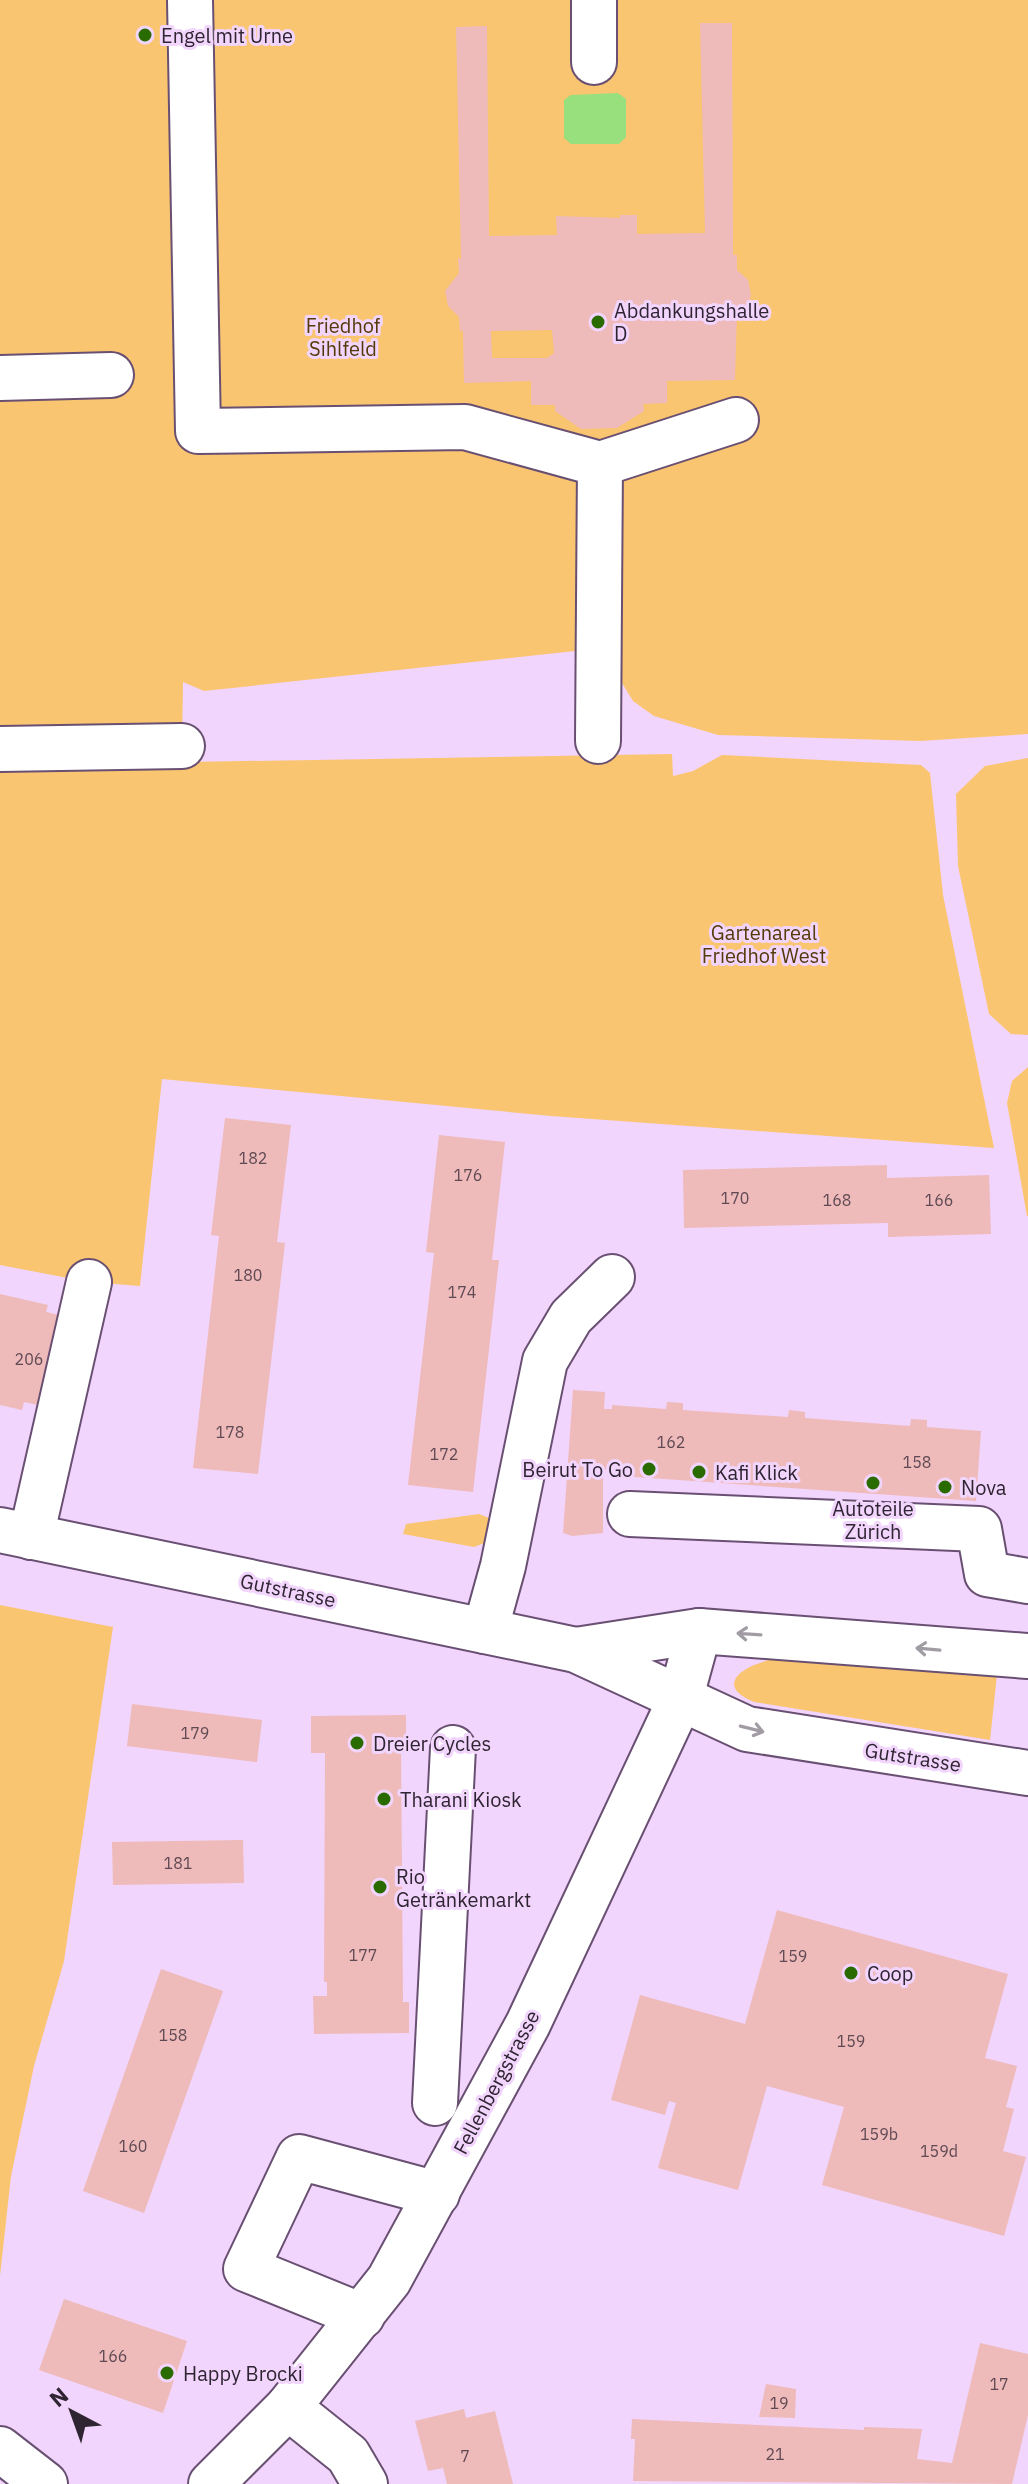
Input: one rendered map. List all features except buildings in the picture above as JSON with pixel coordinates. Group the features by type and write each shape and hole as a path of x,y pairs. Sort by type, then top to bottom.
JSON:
{"main road":[{"path":"190,0 198,431 465,427 600,464 736,420"},
{"path":"594,0 594,62"},
{"path":"0,378 111,375"},
{"path":"598,741 600,464"},
{"path":"0,749 182,746"},
{"path":"485,1631 503,1566 545,1361 571,1317 612,1277"},
{"path":"16,1534 89,1282"},
{"path":"630,1514 979,1529 987,1574 1028,1581"},
{"name":"Gutstrasse","path":"16,1534 576,1650 747,1729 1028,1773"},
{"name":"Gutstrasse","path":"576,1650 699,1631 1028,1656"},
{"name":"Fellenbergstrasse","path":"211,2484 288,2407 389,2280 528,2024 680,1700 699,1631"},
{"path":"435,2103 453,1748"},
{"path":"362,2316 246,2269 299,2157 437,2194"},
{"path":"288,2407 348,2455 365,2484"},
{"path":"0,2449 45,2484"}],"green space":[{"name":"Friedhof Sihlfeld","path":"0,0 1028,0 1028,734 920,741 718,735 654,716 633,701 619,678 584,650 204,691 183,682 182,745 186,762 672,754 673,776 693,771 722,755 921,765 930,773 943,895 994,1148 551,1116 162,1079 140,1286 89,1282 0,1265"},
{"path":"1028,758 1028,1035 1011,1034 989,1014 958,866 956,794 985,766"},
{"path":"1028,1067 1027,1216 1007,1103 1012,1081"},
{"path":"479,1514 497,1521 487,1542 474,1547 403,1534 406,1524"},
{"path":"0,1605 113,1627 64,1961 34,2066 11,2176 0,2276"},
{"path":"774,1659 997,1675 990,1740 754,1702 741,1695 734,1682 738,1676 753,1665"}],"shaded area":[{"path":"618,93 626,99 626,137 619,144 571,144 564,138 564,100 571,95"}],"place":[{"name":"Engel mit Urne","path":"145,35"},
{"name":"Abdankungshalle D","path":"598,322"},
{"name":"Beirut To Go","path":"649,1469"},
{"name":"Kafi Klick","path":"699,1472"},
{"name":"Autoteile Zürich","path":"873,1483"},
{"name":"Nova","path":"945,1487"},
{"name":"Dreier Cycles","path":"357,1743"},
{"name":"Tharani Kiosk","path":"384,1799"},
{"name":"Rio Getränkemarkt","path":"380,1887"},
{"name":"Coop","path":"851,1973"},
{"name":"Happy Brocki","path":"167,2373"}],"park label":[{"name":"Gartenareal Friedhof West","path":"764,944"}]}
